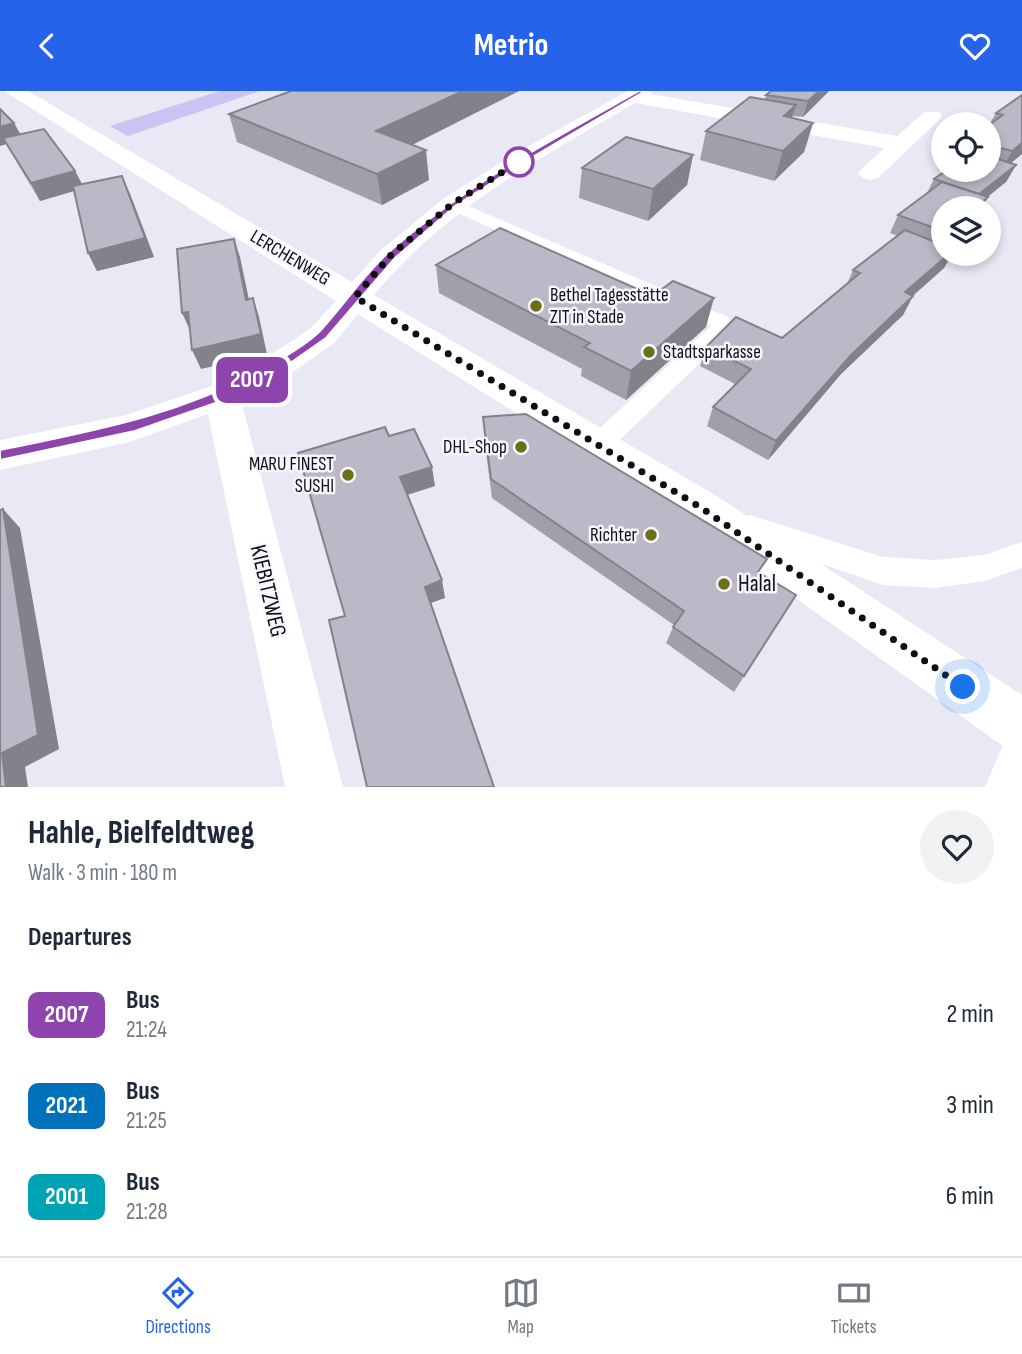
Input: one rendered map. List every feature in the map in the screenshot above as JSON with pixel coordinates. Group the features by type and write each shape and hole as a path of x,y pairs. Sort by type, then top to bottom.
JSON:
{"street":[{"name":"LERCHENWEG","path":"14,91 700,507 1022,727"},
{"path":"0,455 130,428 222,396 278,366 322,336 391,255 452,204 526,157 637,94 902,144"},
{"path":"870,173 931,116"},
{"name":"KIEBITZWEG","path":"222,396 314,787"},
{"path":"1014,787 1022,767"}],"lane":[{"path":"452,204 720,321 722,326 719,332 598,445"},
{"path":"700,507 793,543 883,571 936,574 984,568 1022,555"}],"shaded area":[{"path":"220,91 260,91 128,136 110,126"}],"building":[{"path":"291,91 463,91 376,131 426,150 377,174 229,114"},
{"path":"771,91 819,91 808,101 766,95"},
{"path":"1022,95 1022,143 1012,151 1001,148 1003,115 997,112"},
{"path":"750,97 796,105 784,116 813,123 783,151 706,131"},
{"path":"0,109 14,123 0,127"},
{"path":"44,129 75,171 31,183 3,138"},
{"path":"626,137 693,155 653,189 582,168"},
{"path":"1001,160 1016,165 1001,177"},
{"path":"122,176 145,238 88,253 73,186"},
{"path":"942,182 985,196 931,196 931,227 898,215"},
{"path":"943,182 994,182 979,194"},
{"path":"500,228 653,296 673,281 714,298 631,371 584,347 590,343 436,265"},
{"path":"905,230 931,240 931,266 935,266 905,292 913,296 851,355 776,441 713,407 751,369 706,347 736,317 782,338 860,273 853,270"},
{"path":"234,239 246,300 253,298 261,334 192,350 188,312 182,313 177,249"},
{"path":"526,414 767,559 758,572 796,595 744,676 673,627 684,611 491,479 483,417"},
{"path":"385,427 389,436 414,429 432,467 400,477 442,580 425,587 494,787 367,787 329,620 345,616 298,453"},
{"path":"3,509 38,735 2,753 6,787 0,787 0,510"}],"bus line":[{"name":"2007","path":"0,455 130,428 222,396 278,366 322,336 391,255 452,204 526,157 642,91"}],"place":[{"name":"Bethel Tagesstätte ZIT in Stade","path":"536,306"},
{"name":"Stadtsparkasse","path":"649,352"},
{"name":"DHL-Shop","path":"521,447"},
{"name":"MARU FINEST SUSHI","path":"348,475"},
{"name":"Richter","path":"651,535"},
{"name":"Halal","path":"724,584"}],"route":[{"path":"519,162 526,157 452,204 391,255 355,297 700,507 963,687"}]}
